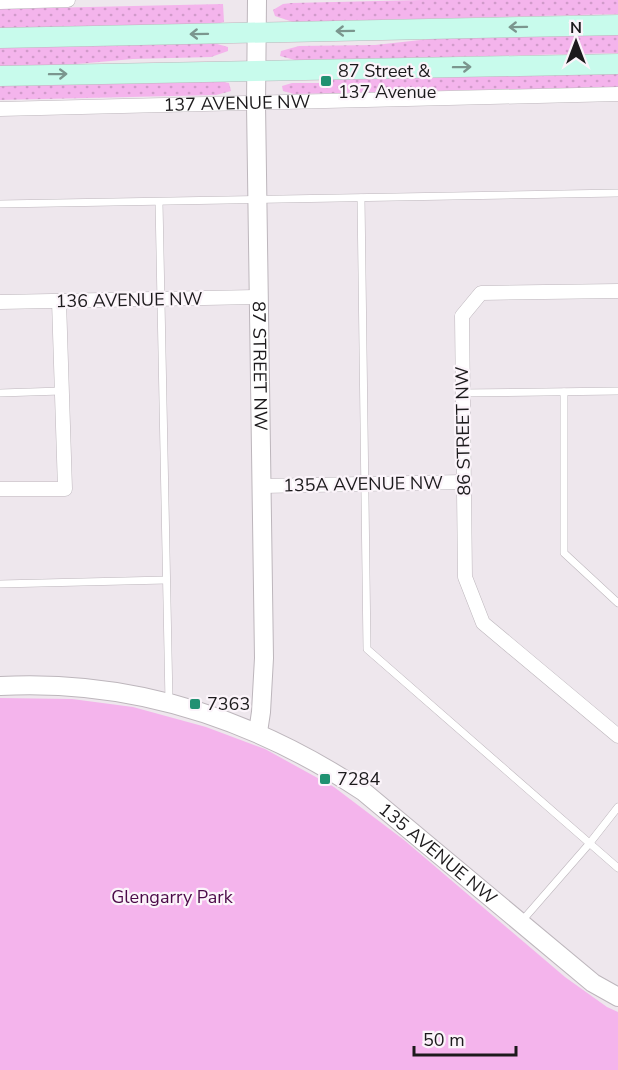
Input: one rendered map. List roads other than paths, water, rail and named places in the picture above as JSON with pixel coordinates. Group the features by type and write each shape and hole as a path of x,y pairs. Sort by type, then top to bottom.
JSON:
{"main road":[{"path":"0,38 618,25"},
{"name":"137 AVENUE NW","path":"0,76 618,64"}],"street":[{"path":"0,2 68,0"},
{"name":"87 STREET NW","path":"257,0 258,297 264,658 258,732"},
{"name":"137 AVENUE NW","path":"0,109 618,94"},
{"name":"86 STREET NW","path":"618,291 481,293 462,316 461,393 465,577 483,623 618,736"},
{"name":"136 AVENUE NW","path":"0,302 258,297"},
{"path":"0,489 65,489 59,301"},
{"name":"135A AVENUE NW","path":"262,486 463,482"},
{"name":"135 AVENUE NW","path":"0,686 84,688 169,702 258,732 329,769 364,792 593,983 618,997"}],"lane":[{"path":"0,204 618,194"},
{"path":"361,198 366,649 618,868"},
{"path":"159,202 163,299 169,702"},
{"path":"0,393 61,391"},
{"path":"461,393 618,391"},
{"path":"564,392 564,553 618,603"},
{"path":"0,584 166,580"},
{"path":"521,922 618,807"}],"place":[{"name":"87 Street & 137 Avenue","path":"326,81"},
{"name":"7363","path":"195,704"},
{"name":"7284","path":"325,779"}],"park label":[{"name":"Glengarry Park","path":"172,897"}]}
